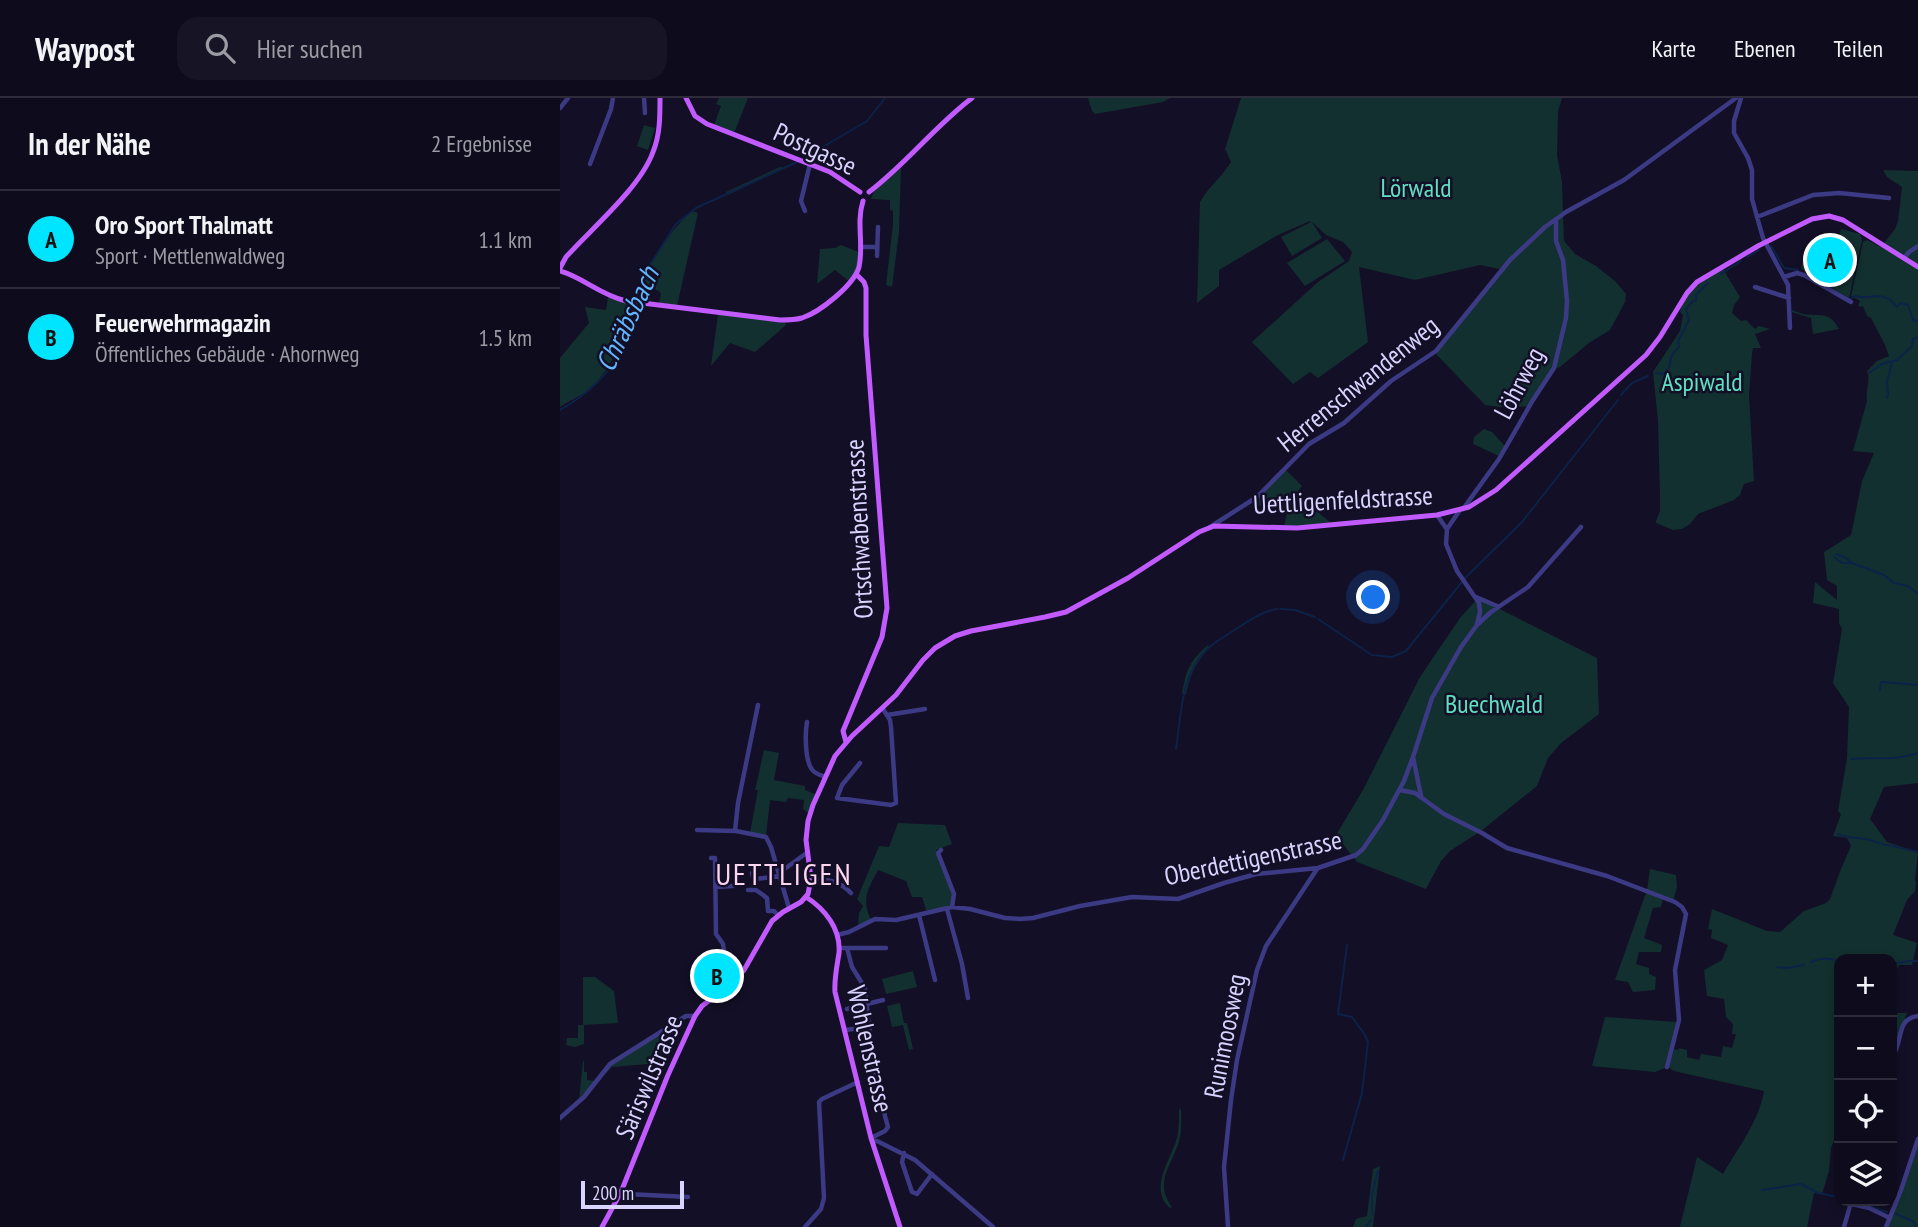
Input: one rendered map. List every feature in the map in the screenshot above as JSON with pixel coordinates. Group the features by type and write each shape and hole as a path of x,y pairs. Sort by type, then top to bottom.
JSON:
{"main road":[{"path":"660,98 657,137 647,167 566,257 560,269 603,293 634,302 780,320 807,316 845,287 856,274 863,201"},
{"name":"Postgasse","path":"686,98 695,116 707,124 810,164 839,177 860,192"},
{"path":"863,201 868,200 869,192 972,98"},
{"path":"863,201 859,198 860,192 869,192"},
{"name":"Uettligenfeldstrasse","path":"846,742 883,709 927,656 943,642 971,631 1066,612 1128,578 1209,527 1226,525 1297,528 1437,515 1461,510 1486,497 1640,360 1655,343 1695,284 1765,242 1810,220 1829,216 1847,222 1904,258"},
{"path":"1904,258 1918,267"},
{"name":"Ortschwabenstrasse","path":"846,742 843,733 846,723 882,637 887,615 866,335 866,288 856,274"},
{"path":"846,723 852,736"},
{"path":"806,897 811,879 806,836 808,818 835,756 846,742"},
{"name":"Säriswilstrasse","path":"601,1227 621,1192 695,1016 706,1002 732,983 749,963 768,925 778,915 806,897"},
{"name":"Wohlenstrasse","path":"806,897 825,912 837,935 839,948 834,986 871,1139 900,1227"}],"street":[{"path":"560,108 568,98"},
{"path":"590,164 613,98"},
{"path":"644,98 645,113"},
{"path":"1738,98 1733,130 1752,170 1754,178 1751,195 1765,242 1788,285 1790,328"},
{"name":"Herrenschwandenweg","path":"1209,527 1257,497 1309,444 1344,423 1391,381 1436,351 1510,260 1532,238 1566,212 1624,180 1738,98"},
{"path":"804,211 802,201 810,164"},
{"path":"1757,217 1813,195 1839,193 1889,198"},
{"name":"Löhrweg","path":"1447,529 1499,459 1554,368 1566,318 1567,301 1563,260 1556,241 1556,219"},
{"path":"877,256 878,227"},
{"path":"1904,258 1918,246"},
{"path":"860,247 877,247"},
{"path":"1784,276 1802,274 1851,302"},
{"path":"1755,288 1790,298"},
{"path":"1437,515 1447,529 1448,550 1454,566 1475,596 1480,609 1477,625"},
{"path":"1224,517 1226,525"},
{"name":"Oberdettigenstrasse","path":"837,935 875,919 892,920 950,908 975,910 1005,918 1033,918 1132,897 1178,900 1256,874 1318,868 1361,852 1379,828 1400,790 1432,698 1461,647 1477,625 1498,606 1528,587 1581,527"},
{"path":"1475,596 1498,606"},
{"path":"735,831 758,705"},
{"path":"860,763 842,785 837,798 891,805 896,803 891,727 883,709"},
{"path":"887,715 925,709"},
{"path":"807,722 805,738 810,766 825,778"},
{"path":"1413,757 1422,797"},
{"path":"1400,790 1422,797 1444,814 1507,848 1618,880 1675,902 1685,910 1675,970 1679,1020 1667,1067"},
{"path":"697,830 735,831 765,837 789,908"},
{"path":"941,850 938,853 955,899 950,908 968,998"},
{"path":"752,873 755,879 779,875 808,852"},
{"path":"710,858 715,858 717,936 723,944 728,976 732,983"},
{"name":"Runimoosweg","path":"1228,1227 1224,1180 1231,1100 1237,1060 1259,963 1266,946 1318,868"},
{"path":"811,879 831,880 851,893"},
{"path":"715,887 733,886"},
{"path":"748,890 756,890 767,898 768,911 774,911 778,915"},
{"path":"919,915 935,980"},
{"path":"839,948 886,948"},
{"path":"847,948 852,967 865,988 874,1055"},
{"path":"847,1009 883,1000"},
{"path":"560,1118 584,1097 610,1064 686,1016 695,1016"},
{"path":"1897,1047 1905,1021 1918,1016"},
{"path":"845,1030 869,1027"},
{"name":"Wohlenstrasse","path":"871,1139 886,1131 888,1127 876,1083 874,1063"},
{"path":"804,1227 821,1209 824,1199 819,1102 858,1083"},
{"path":"871,1139 904,1153 993,1227"},
{"path":"1886,1227 1918,1139"},
{"path":"904,1153 902,1162 914,1194 917,1195 932,1174"},
{"path":"621,1192 688,1197"},
{"path":"1844,1227 1852,1204 1869,1208 1890,1218"}],"green space":[{"path":"719,98 748,98 734,133 714,125 721,106 716,104"},
{"path":"1088,98 1170,98 1163,102 1095,114"},
{"name":"Lörwald","path":"1241,98 1562,98 1558,111 1557,155 1562,182 1564,241 1575,254 1615,281 1626,294 1625,302 1610,330 1554,369 1528,406 1508,408 1485,405 1436,354 1504,270 1480,265 1415,280 1359,267 1368,342 1318,378 1310,372 1293,384 1252,342 1318,282 1349,261 1352,252 1343,242 1326,235 1312,222 1322,238 1292,256 1281,237 1310,221 1278,235 1219,270 1219,286 1197,303 1200,202 1231,162 1225,149"},
{"path":"644,125 655,128 648,150 637,146"},
{"path":"780,167 784,168 728,195 726,192"},
{"path":"901,168 899,232 892,287 886,285 893,211 890,210 890,200 871,199 874,191"},
{"path":"1883,170 1918,171 1918,783 1884,787 1870,819 1887,842 1918,852 1915,891 1907,900 1893,935 1917,943 1912,965 1899,965 1897,969 1897,954 1834,954 1834,1141 1822,1194 1814,1193 1807,1227 1680,1227 1697,1157 1723,1174 1753,1124 1764,1091 1678,1072 1669,1067 1674,1049 1679,1048 1687,1050 1687,1057 1699,1060 1701,1054 1721,1057 1723,1046 1732,1048 1736,1034 1732,1034 1733,1024 1726,1017 1724,999 1707,996 1704,970 1722,960 1728,945 1711,938 1712,930 1708,929 1712,909 1767,931 1780,932 1804,911 1830,899 1851,846 1847,838 1833,836 1841,814 1838,811 1847,758 1849,707 1833,683 1842,629 1839,609 1813,603 1815,582 1837,600 1837,586 1827,580 1824,552 1851,535 1862,481 1874,453 1853,451 1867,401 1867,371 1877,361 1889,356 1871,318 1867,316 1863,306 1858,305 1860,301 1851,296 1863,242 1867,240 1881,247 1898,221 1902,187 1887,177"},
{"path":"692,211 698,213 677,306 659,303 661,294 653,289 650,302 636,299 658,251"},
{"path":"1841,229 1860,234 1862,240 1849,298 1801,268 1807,244 1836,251"},
{"path":"1327,239 1345,261 1305,286 1287,263"},
{"path":"841,245 861,253 858,269 850,282 835,270 817,284 820,249"},
{"name":"Aspiwald","path":"1723,269 1740,297 1732,313 1741,321 1746,320 1755,329 1759,326 1770,329 1755,334 1761,348 1753,348 1752,354 1749,395 1754,481 1744,484 1740,495 1734,500 1698,514 1690,524 1673,530 1656,523 1660,511 1660,496 1658,421 1653,372 1680,331 1683,315 1680,312 1686,297 1702,281"},
{"path":"608,297 630,303 616,350 598,381 560,407 560,358 589,323 585,307 606,310"},
{"path":"1792,310 1827,317 1839,329 1813,334 1811,318"},
{"path":"718,314 785,322 786,325 755,352 730,343 711,366"},
{"path":"1484,429 1492,432 1505,446 1499,456 1473,444 1474,437"},
{"path":"1285,469 1302,486 1296,494 1331,523 1284,527 1287,513 1251,502"},
{"name":"Buechwald","path":"1478,598 1597,658 1599,714 1561,743 1548,758 1537,786 1481,831 1450,851 1441,861 1426,889 1357,862 1336,835 1363,790 1420,677 1460,618"},
{"path":"1208,645 1209,648 1194,669 1186,694 1182,694 1189,667"},
{"path":"764,750 779,753 774,780 805,786 805,790 817,795 810,814 803,809 804,800 770,800 766,836 750,833 758,790 755,790"},
{"path":"898,823 945,825 952,844 936,850 953,894 951,907 927,913 922,897 912,897 906,881 878,870 866,900 871,920 858,927 859,913 863,906 857,899 879,846 889,847"},
{"path":"1650,869 1676,875 1677,887 1673,902 1663,898 1661,907 1653,908 1644,938 1662,945 1661,952 1639,952 1636,964 1649,968 1649,974 1656,977 1655,990 1633,992 1628,982 1615,980 1647,890"},
{"path":"913,971 917,987 886,994 882,979"},
{"path":"583,977 595,977 614,991 618,1023 584,1025 584,1044 575,1047 566,1045 567,1038 578,1038 578,1025 583,1025"},
{"path":"900,1003 913,1049 909,1050 903,1025 892,1027 887,1006"},
{"path":"1897,1013 1907,1013 1897,1045"},
{"path":"1605,1017 1677,1022 1665,1068 1655,1072 1592,1066"},
{"path":"666,1029 667,1050 648,1064 612,1067 601,1078 611,1066"},
{"path":"583,1061 587,1080 596,1081 579,1100"},
{"path":"1181,1108 1180,1137 1164,1180 1166,1197 1172,1207 1170,1208 1164,1201 1161,1183 1177,1138"},
{"path":"1918,1144 1918,1227 1888,1227"},
{"path":"1380,1166 1373,1227 1353,1227 1356,1219 1367,1216 1373,1169"}],"waterway":[{"name":"Chräbsbach","path":"804,158 867,121 885,98"},
{"name":"Chräbsbach","path":"560,410 589,390 612,365 644,274 676,224 696,208 797,162"},
{"path":"1771,246 1784,268 1798,270"},
{"path":"1747,257 1759,250"},
{"path":"1721,274 1741,261"},
{"path":"1656,373 1664,374 1669,367 1689,320 1686,309 1696,301 1696,295 1708,283"},
{"path":"1850,299 1855,296 1884,297 1897,307 1900,303 1908,305 1913,320 1918,321"},
{"path":"1869,373 1882,364 1897,360 1912,346 1913,339 1918,337"},
{"path":"1887,398 1887,382 1892,362"},
{"path":"1621,395 1632,383 1648,376"},
{"path":"1318,619 1372,655 1392,657 1406,651 1466,577 1522,522 1618,400"},
{"path":"1836,554 1884,575 1894,583 1908,586 1918,594"},
{"path":"1834,557 1842,563 1851,563"},
{"path":"1176,749 1184,696 1191,672 1198,660 1219,640 1265,612 1277,609"},
{"path":"1280,609 1295,610 1315,617"},
{"path":"1880,690 1881,682"},
{"path":"1883,682 1918,685"},
{"path":"1851,759 1893,758 1918,753"},
{"path":"1838,834 1918,852"},
{"path":"1343,1160 1362,1093 1368,1042 1352,1017 1338,1014 1347,945"},
{"path":"1811,962 1825,958 1834,960"},
{"path":"1897,963 1918,961"},
{"path":"1777,967 1804,965"},
{"path":"1372,1215 1372,1195 1378,1171"},
{"path":"1762,1190 1801,1184 1818,1193 1834,1196"},
{"path":"1868,1206 1887,1212"},
{"path":"1896,1214 1914,1222 1916,1227"},
{"path":"1366,1227 1371,1220"}],"place":[{"name":"Oro Sport Thalmatt","path":"1830,260"},
{"name":"Feuerwehrmagazin","path":"717,976"}],"district":[{"name":"UETTLIGEN","path":"784,875"}]}
